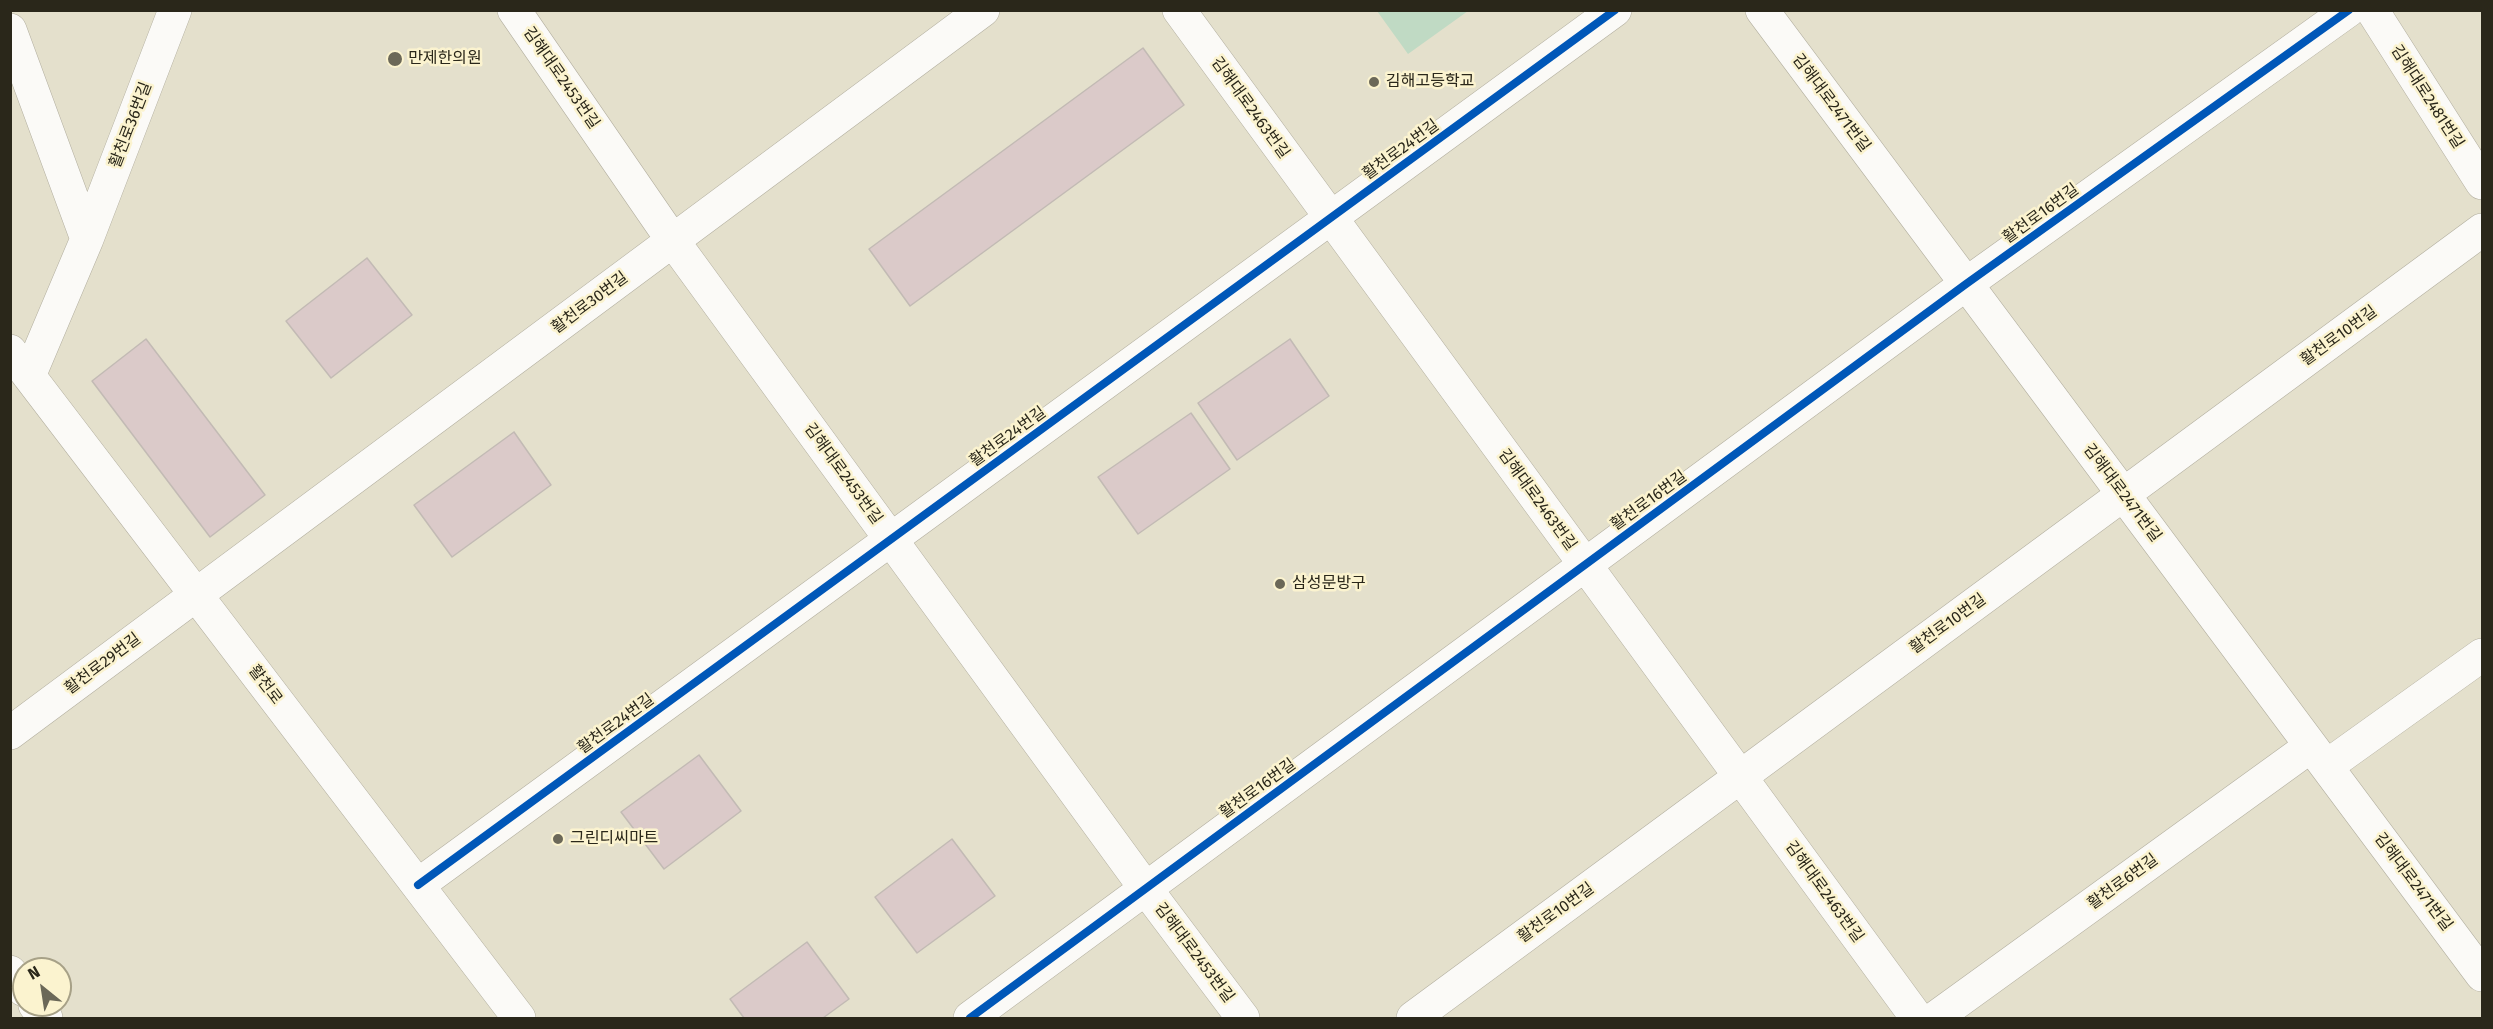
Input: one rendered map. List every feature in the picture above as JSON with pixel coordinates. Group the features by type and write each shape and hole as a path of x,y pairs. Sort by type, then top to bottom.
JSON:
{"street":[{"name":"활천로36번길","path":"20,364 87,239 175,10"},
{"name":"김해대로2453번길","path":"514,10 673,241 1146,889 1243,1018"},
{"name":"활천로30번길","path":"196,595 983,10"},
{"name":"김해대로2463번길","path":"1179,10 1914,1016"},
{"name":"활천로24번길","path":"418,885 1615,10"},
{"name":"김해대로2471번길","path":"1762,10 2482,975"},
{"name":"활천로16번길","path":"970,1018 1966,284 2349,10"},
{"name":"김해대로2481번길","path":"2372,10 2482,183"},
{"path":"10,30 87,239"},
{"name":"활천로10번길","path":"1413,1018 2482,230"},
{"name":"활천로","path":"20,364 519,1018"},
{"name":"활천로29번길","path":"10,733 196,595"},
{"name":"활천로6번길","path":"1914,1016 2319,756 2482,655"}],"green space":[{"path":"1377,11 1468,11 1408,54"}],"building":[{"path":"1143,48 1184,105 910,306 869,249"},
{"path":"367,258 412,315 331,378 286,321"},
{"path":"146,339 265,495 210,537 92,381"},
{"path":"1290,339 1329,396 1237,460 1198,403"},
{"path":"1191,413 1230,469 1138,534 1098,477"},
{"path":"514,432 551,485 452,557 414,505"},
{"path":"699,755 741,811 664,869 621,812"},
{"path":"952,839 995,896 917,953 875,897"},
{"path":"807,942 849,999 823,1018 744,1018 730,999"}],"cycle path":[{"path":"418,885 1615,10"},
{"path":"970,1018 1966,284 2349,10"}],"place":[{"name":"만제한의원","path":"395,59"},
{"name":"김해고등학교","path":"1374,82"},
{"name":"삼성문방구","path":"1280,584"},
{"name":"그린디씨마트","path":"558,839"}]}
